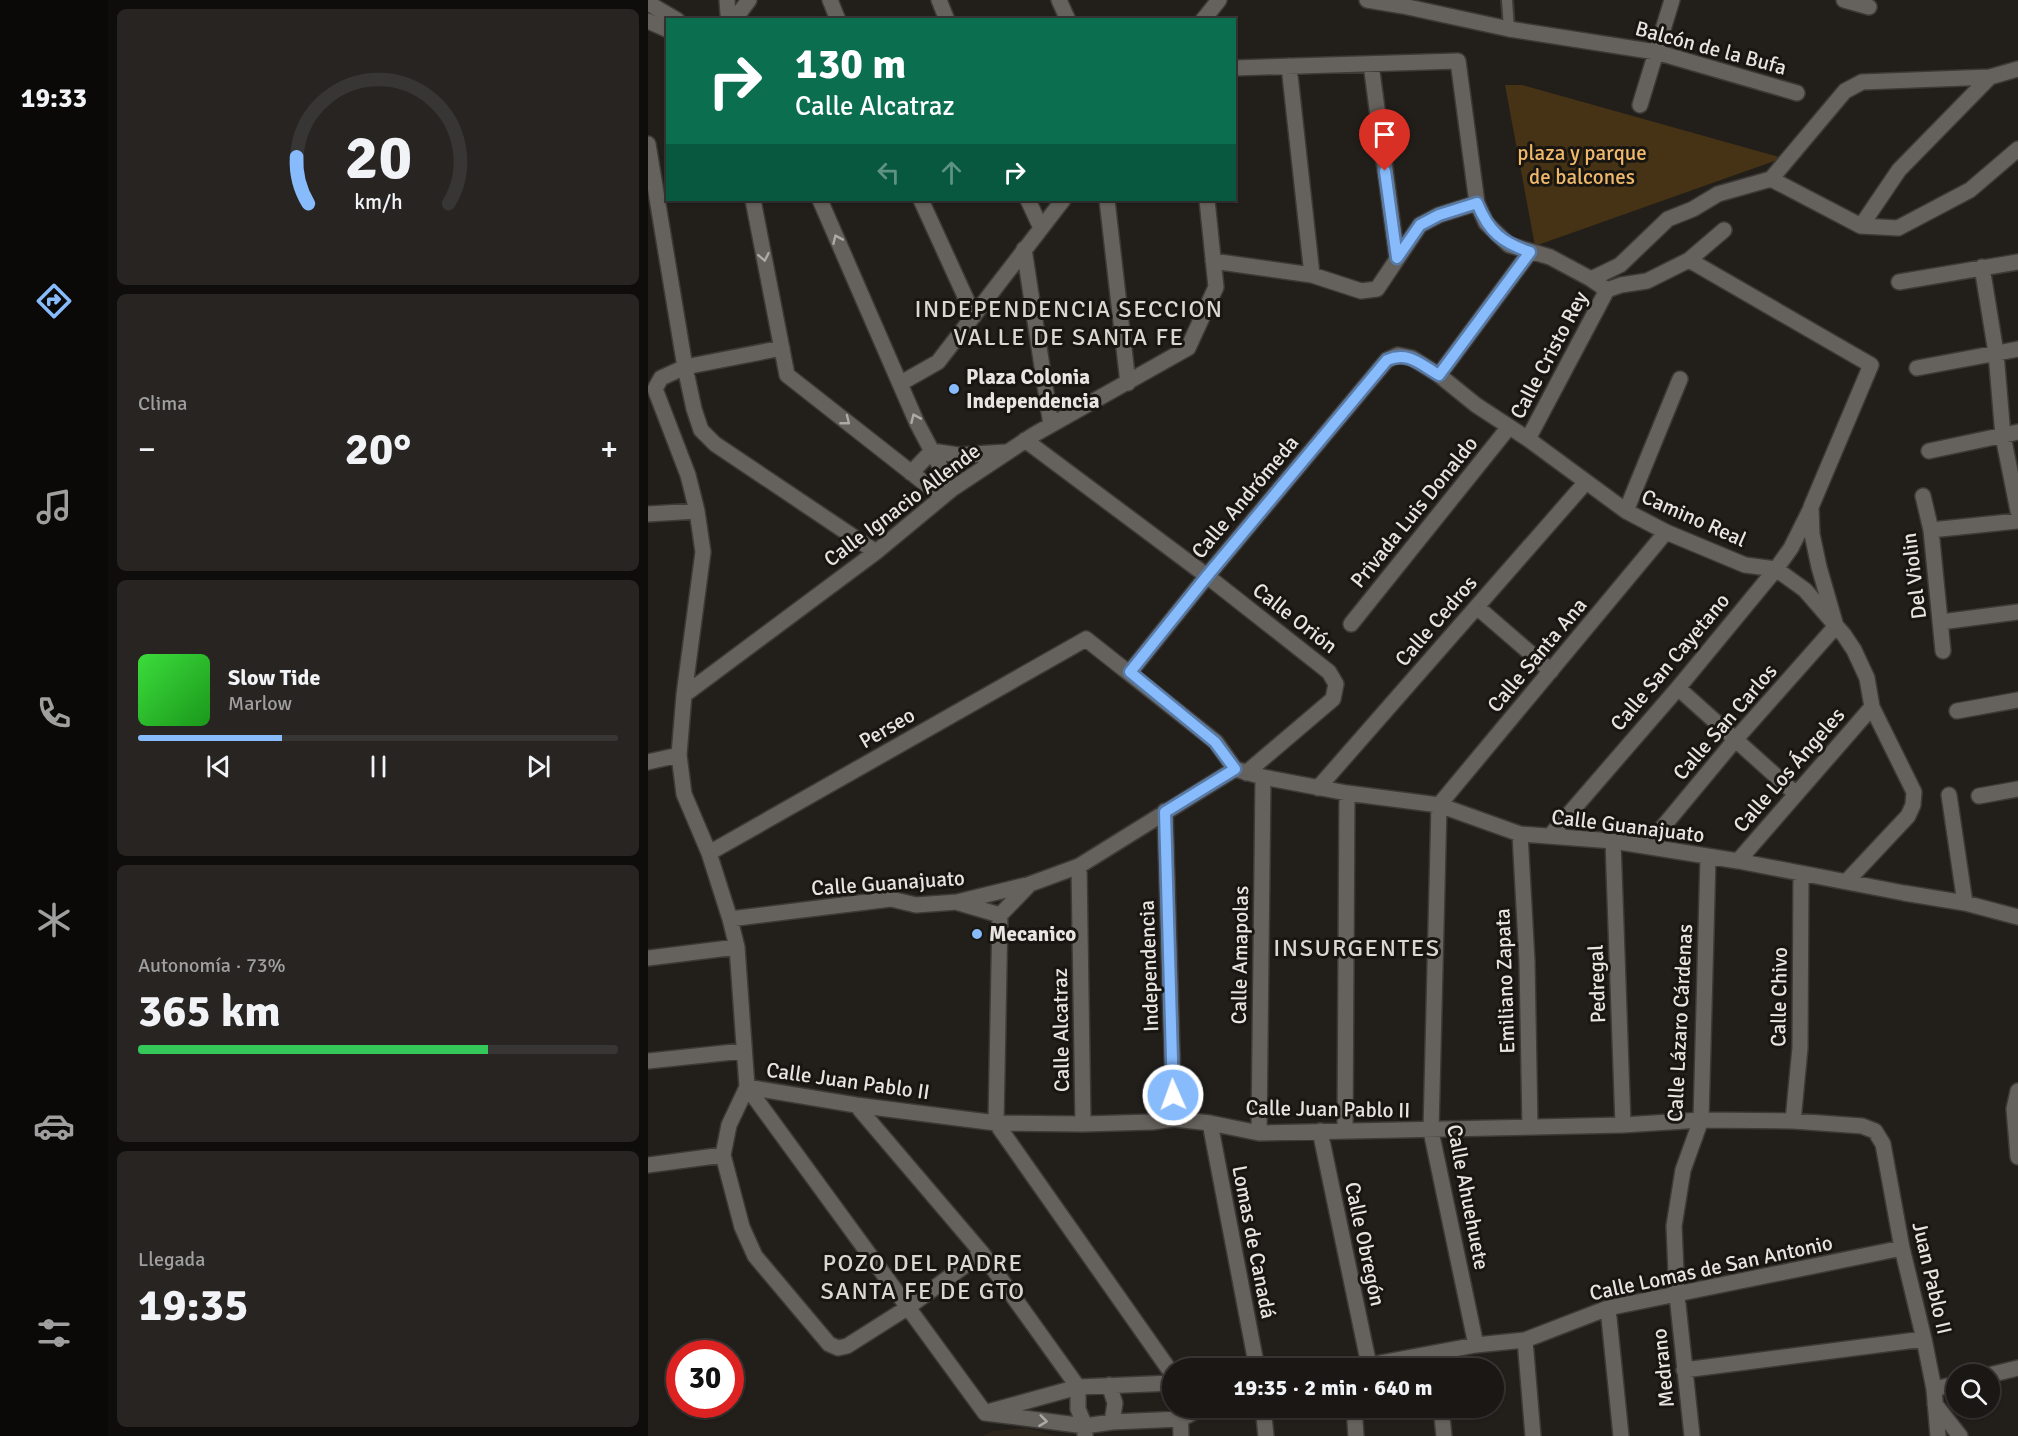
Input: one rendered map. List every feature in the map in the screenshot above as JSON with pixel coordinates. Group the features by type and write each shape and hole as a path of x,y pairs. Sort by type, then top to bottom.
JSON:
{"street":[{"path":"731,14 749,0"},
{"path":"830,0 837,18"},
{"path":"939,0 946,18"},
{"path":"1059,0 1067,18"},
{"path":"1205,18 1219,0"},
{"name":"Balcón de la Bufa","path":"1367,0 1509,29 1656,52 1797,93"},
{"path":"1507,0 1509,29"},
{"path":"1640,105 1672,0"},
{"path":"1844,0 1869,7"},
{"path":"648,3 674,18"},
{"path":"648,21 666,29"},
{"path":"1236,68 1458,61 1477,203 1486,224 1509,245 1550,257 1607,290 1647,280 1689,260 1724,230"},
{"path":"1371,64 1397,258"},
{"path":"1289,66 1312,275"},
{"path":"1590,279 1620,265 1668,219 1693,209 1718,194 1771,179 1845,92 1862,82 1990,77 2018,69"},
{"path":"1861,226 1899,170 1990,77"},
{"path":"648,144 686,366 701,430 715,444 876,552"},
{"path":"1771,179 1861,226 1898,228 1970,190 2018,149"},
{"path":"753,201 788,375 911,473 946,492"},
{"path":"820,201 917,423 932,451 946,492"},
{"path":"921,201 974,316"},
{"path":"1028,201 1041,228"},
{"path":"901,383 938,362 1062,201"},
{"path":"1107,201 1128,383"},
{"path":"1207,201 1213,261 1312,275 1361,291 1377,289 1420,225 1439,215 1477,203"},
{"path":"1024,249 1051,425"},
{"path":"1439,375 1530,252"},
{"name":"Calle San Cayetano","path":"1550,836 1678,688 1791,548 1811,507 1871,365 1689,260"},
{"name":"Calle Ignacio Allende","path":"684,696 876,552 946,492 1025,440 1188,348 1216,287 1213,261"},
{"path":"1899,282 2018,262"},
{"path":"1982,267 2011,434 2018,511"},
{"name":"Calle Cristo Rey","path":"1528,439 1607,290"},
{"path":"782,348 686,366 661,378 655,389 688,475 697,511 703,552 684,696 679,755 684,794 709,854 730,919 736,947 747,1087 985,1413 1085,1431 1112,1422 1162,1415"},
{"path":"1917,368 2018,349"},
{"name":"Camino Real","path":"1398,355 1412,358 1439,375 1476,405 1528,439 1626,510 1666,532 1745,565 1776,569 1805,590 1836,626 1854,650 1867,678 1872,707 1914,792 1913,805 1908,816 1847,881"},
{"name":"Calle Andrómeda","path":"1130,672 1387,360 1398,355"},
{"path":"1626,510 1680,379"},
{"name":"Privada Luis Donaldo","path":"1351,624 1509,427"},
{"path":"1929,451 2011,434"},
{"name":"Calle Orión","path":"1025,440 1207,576 1329,672 1336,684 1333,699 1240,771"},
{"path":"911,473 932,451"},
{"path":"932,451 958,454 1006,453"},
{"name":"Calle Cedros","path":"1318,788 1586,482"},
{"name":"Del Violin","path":"1923,496 1931,530 1943,651"},
{"name":"Calle San Cayetano","path":"1811,507 1812,534 1836,626"},
{"path":"648,514 697,511"},
{"path":"1931,530 2018,521"},
{"name":"Calle Santa Ana","path":"1440,805 1666,532"},
{"path":"1477,607 1551,671"},
{"path":"1941,622 2018,612"},
{"name":"Calle San Carlos","path":"1647,846 1735,740 1836,626"},
{"name":"Perseo","path":"709,854 1086,639 1130,672"},
{"path":"1079,866 1165,812 1240,771 1215,742 1130,672"},
{"path":"1678,688 1796,794"},
{"path":"1957,711 2018,700"},
{"name":"Calle Los Ángeles","path":"1738,861 1872,707"},
{"path":"648,762 679,755"},
{"name":"Calle Guanajuato","path":"1240,771 1347,793 1440,805 1520,834 1613,841 1738,861 1965,903 2018,917"},
{"name":"Calle Amapolas","path":"1259,1133 1263,777"},
{"path":"1979,796 2018,789"},
{"path":"1345,1130 1347,793"},
{"path":"1949,795 1965,903"},
{"name":"Calle Ahuehuete","path":"1440,805 1431,1131 1476,1345"},
{"name":"Independencia","path":"1165,812 1174,1119"},
{"name":"Emiliano Zapata","path":"1520,834 1527,961 1530,1127"},
{"name":"Pedregal","path":"1613,841 1623,1125"},
{"name":"Calle Lázaro Cárdenas","path":"1677,1295 1674,1226 1683,1170 1701,1120 1708,857"},
{"name":"Calle Guanajuato","path":"730,919 891,899 916,905 957,902 1030,885 1079,866"},
{"name":"Calle Alcatraz","path":"1079,866 1083,1124"},
{"name":"Calle Chivo","path":"1793,1121 1800,1048 1801,874"},
{"path":"1030,885 1000,915 996,1123 1162,1359"},
{"path":"957,902 1000,915"},
{"path":"648,957 736,947"},
{"path":"648,1061 743,1051"},
{"path":"747,1087 729,1125 723,1155 742,1227 755,1256 830,1344 838,1348 847,1346 907,1308 982,1252"},
{"name":"Calle Juan Pablo II","path":"747,1087 856,1105 996,1123 1083,1124 1174,1119 1210,1123 1259,1133 1345,1130 1431,1131 1623,1125 1701,1120 1845,1123 1875,1131"},
{"path":"2018,1091 2014,1109 2018,1157"},
{"path":"856,1105 982,1252 1078,1387 1078,1409 1085,1431"},
{"name":"Lomas de Canadá","path":"1210,1123 1255,1358"},
{"name":"Calle Obregón","path":"1320,1131 1360,1358"},
{"name":"Juan Pablo II","path":"1875,1131 1883,1144 1902,1248 1924,1339 1938,1436"},
{"path":"648,1165 723,1155"},
{"name":"Calle Lomas de San Antonio","path":"1443,1358 1476,1345 1524,1340 1608,1308 1902,1248"},
{"name":"Medrano","path":"1677,1295 1692,1436"},
{"path":"1608,1308 1621,1436"},
{"path":"1684,1370 1924,1339"},
{"path":"1524,1340 1533,1436"},
{"path":"2000,1373 2018,1368"},
{"path":"985,1413 1078,1387 1162,1383"},
{"path":"1108,1385 1115,1403 1112,1422"},
{"path":"1946,1390 1934,1397 1960,1436"},
{"path":"1180,1418 1181,1436"},
{"path":"1264,1418 1266,1436"},
{"path":"1355,1418 1356,1436"},
{"path":"1442,1418 1443,1436"}],"shaded area":[{"path":"1026,1428 1057,1436 983,1436 993,1431"}],"green space":[{"name":"plaza y parque de balcones","path":"1505,85 1522,85 1783,158 1535,246"}],"place":[{"name":"Plaza Colonia Independencia","path":"954,389"},
{"name":"Mecanico","path":"977,934"}],"district":[{"name":"INDEPENDENCIA SECCION VALLE DE SANTA FE","path":"1069,323"},
{"name":"INSURGENTES","path":"1357,948"},
{"name":"POZO DEL PADRE SANTA FE DE GTO","path":"923,1277"}],"route":[{"path":"1173,1095 1165,812 1235,769 1215,742 1130,672 1387,360 1398,355 1412,358 1439,375 1530,252 1509,245 1486,224 1477,203 1439,215 1420,225 1397,258 1385,171"}]}
